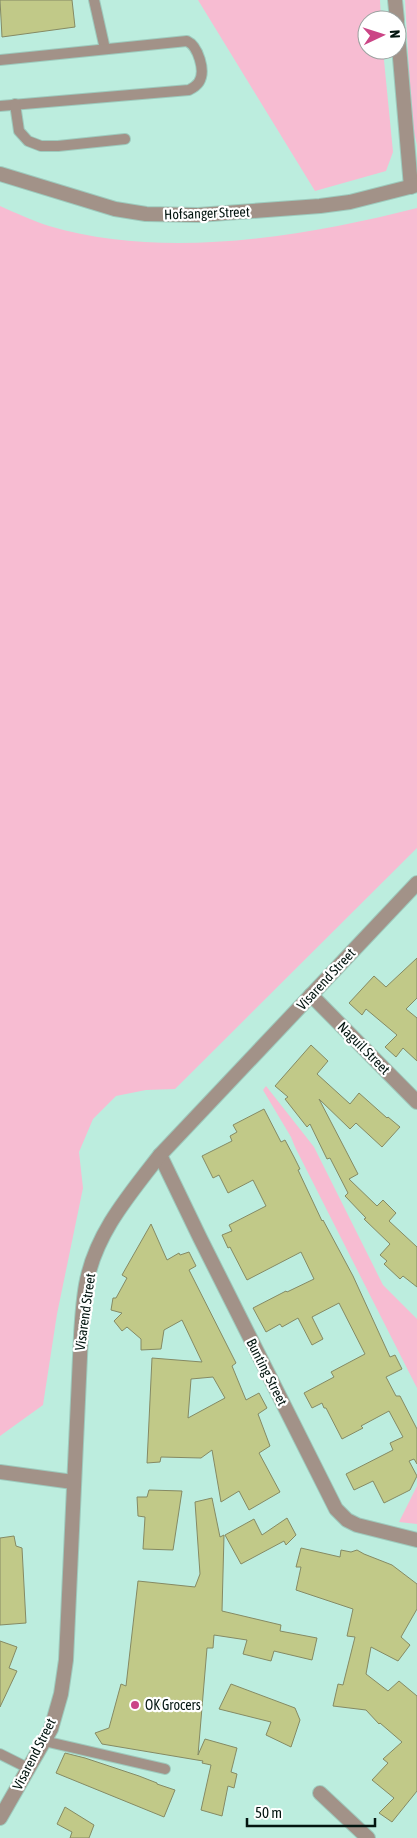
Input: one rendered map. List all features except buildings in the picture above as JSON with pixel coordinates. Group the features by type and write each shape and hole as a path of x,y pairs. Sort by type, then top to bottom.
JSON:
{"street":[{"path":"401,60 414,186"},
{"name":"Hofsanger Street","path":"0,174 115,209 146,214 198,215 320,206 350,202 414,186"},
{"name":"Visarend Street","path":"0,1818 50,1729 61,1694 66,1660 81,1335 86,1284 104,1232 129,1194 160,1155 417,883"},
{"name":"Naguil Street","path":"311,995 417,1102"},
{"name":"Bunting Street","path":"160,1155 336,1509 347,1520 357,1525 417,1540"},
{"path":"0,1472 73,1482"},
{"path":"320,1793 368,1838"}],"lane":[{"path":"94,0 105,49"},
{"path":"0,60 187,41 194,46 201,66 202,76 199,83 189,90 0,106"},
{"path":"15,104 19,131 28,141 42,146 125,139"},
{"path":"44,1741 165,1769"},
{"path":"0,1754 28,1768"}],"shaded area":[{"path":"198,0 380,0 380,10 357,10 357,60 384,60 393,152 386,171 315,191"},
{"path":"405,0 417,0 417,145 412,124"},
{"path":"0,206 49,226 93,236 139,242 186,243 233,241 328,228 417,208 417,848 175,1089 146,1090 116,1096 93,1119 79,1152 83,1188 57,1314 43,1405 0,1436"},
{"path":"266,1086 314,1147 383,1285 417,1319 417,1388 291,1137 263,1090"},
{"path":"417,1486 417,1524 399,1522"}],"place":[{"name":"OK Grocers","path":"135,1705"}]}
